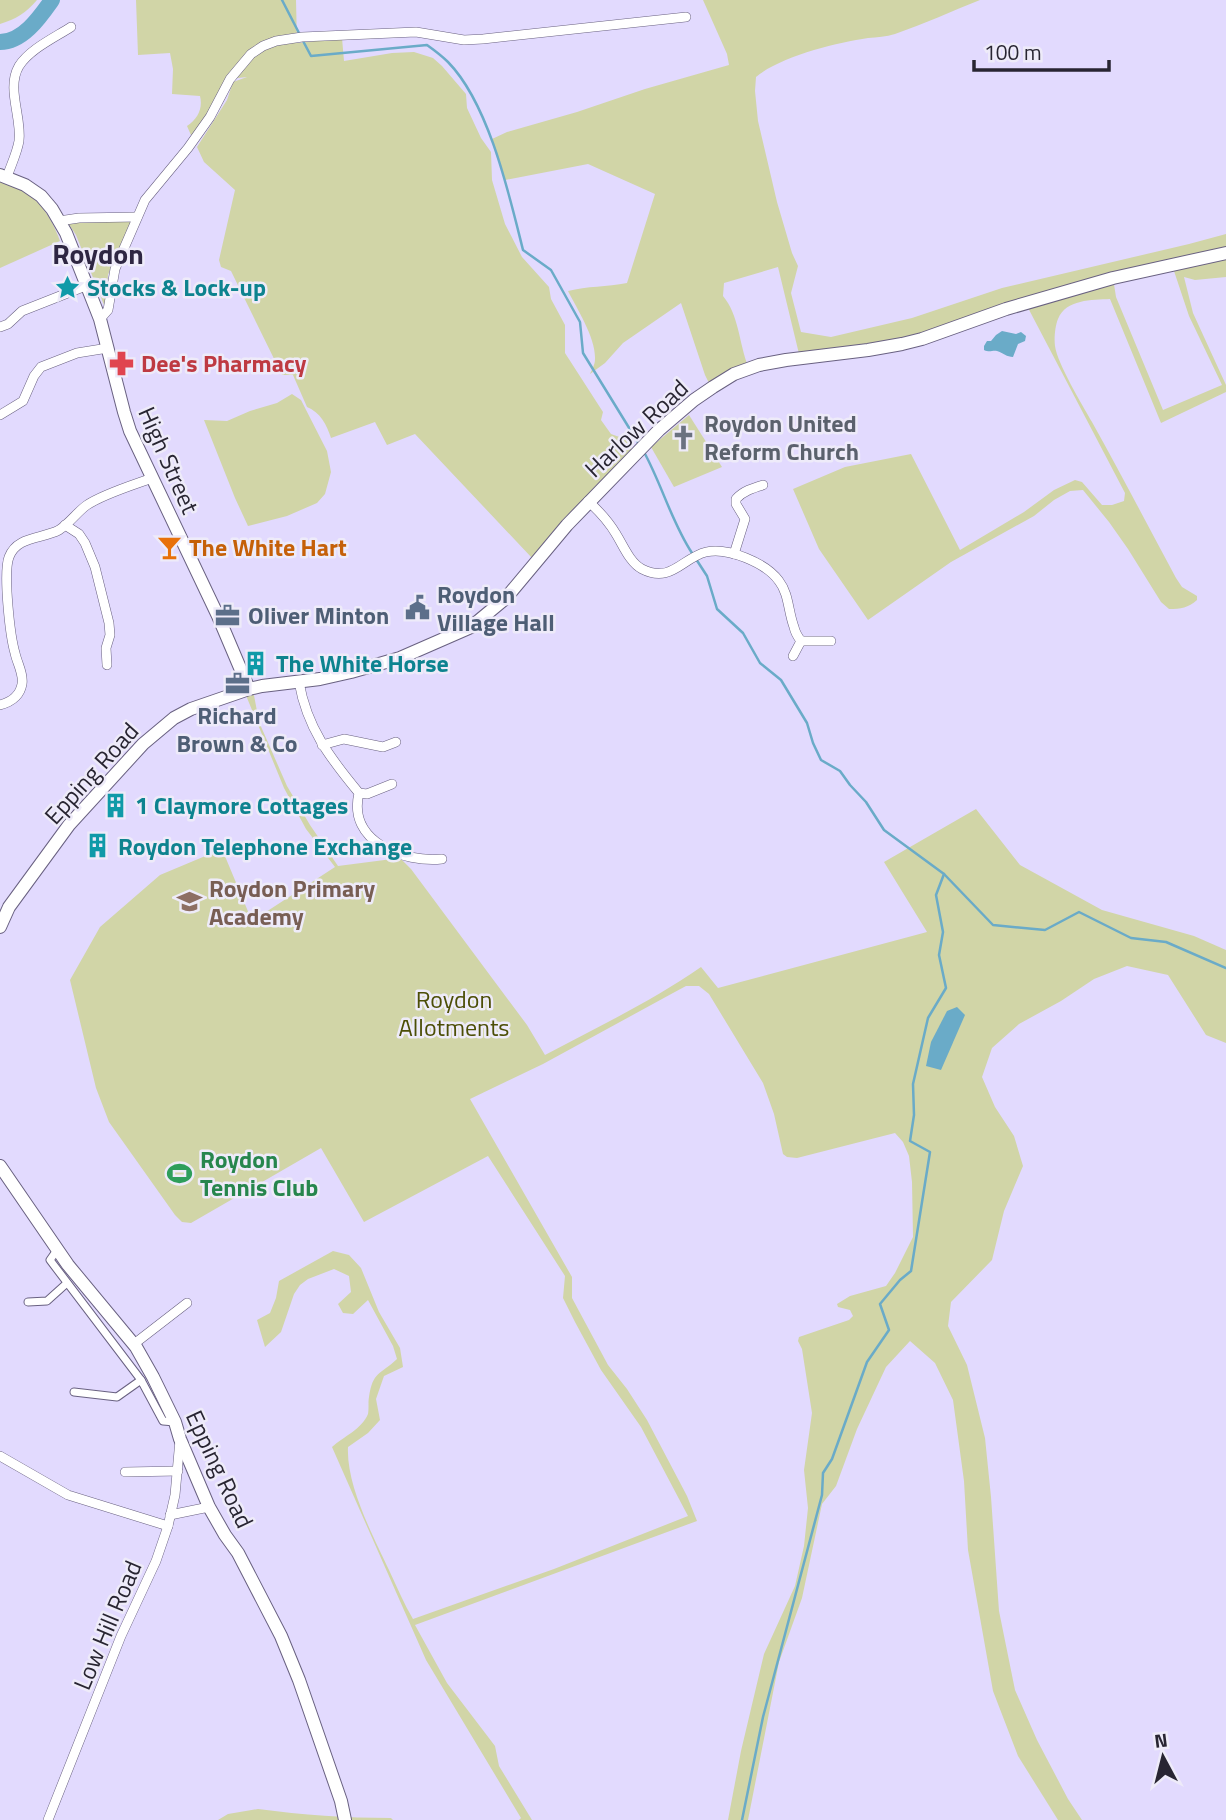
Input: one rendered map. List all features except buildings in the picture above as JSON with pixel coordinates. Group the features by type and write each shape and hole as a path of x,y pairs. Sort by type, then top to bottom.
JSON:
{"main road":[{"name":"High Street","path":"4,176 41,196 59,221 73,248 100,319 127,422 193,561 249,689"},
{"name":"Harlow Road","path":"249,689 334,677 400,658 471,627 506,598 567,524 659,430 694,400 746,369 800,358 846,354 902,344 1006,309 1115,278 1226,253"},
{"name":"Epping Road","path":"0,928 9,907 69,825 143,744 174,718 191,709 249,689"},
{"name":"Epping Road","path":"0,1166 57,1250 134,1344 153,1377 175,1422 209,1507 238,1553 281,1636 304,1692 345,1820"}],"street":[{"path":"100,319 108,310 115,270 145,200 210,117 234,73 251,54 263,46 302,37 416,32 464,40 483,39 686,17"},
{"path":"4,176 19,141 14,91 18,67 27,56 71,27"},
{"path":"59,221 137,217"},
{"path":"0,327 8,324 22,311 88,285"},
{"path":"0,415 23,401 41,367 77,353 108,348"},
{"path":"0,705 16,697 22,685 8,609 7,568 15,548 26,540 59,530 91,502 152,478"},
{"path":"734,554 745,519 736,499 749,489 763,485"},
{"path":"588,501 615,532 638,568 652,573 666,572 680,568 693,557 707,551 734,554 764,567 778,579 785,591 793,626 801,642"},
{"path":"65,524 79,534 95,567 109,623 107,665"},
{"path":"801,642 831,641"},
{"path":"793,656 801,642"},
{"path":"299,682 305,708 322,745 359,793 367,794 392,784"},
{"path":"322,745 344,739 383,747 396,742"},
{"path":"359,793 356,804 358,815 368,835 395,854 428,861 442,859"},
{"path":"57,1250 50,1261 141,1380 163,1421 175,1422"},
{"path":"28,1302 47,1301 67,1283"},
{"path":"134,1344 187,1304"},
{"path":"74,1392 117,1397 141,1380"},
{"name":"Low Hill Road","path":"48,1820 121,1636 156,1561 175,1495 180,1439"},
{"path":"0,1456 68,1495 169,1521 209,1507"},
{"path":"125,1472 178,1471"}],"green space":[{"path":"0,0 37,0 20,15 0,24"},
{"path":"136,0 296,0 297,43 342,38 344,61 414,52 433,58 466,94 467,108 491,152 492,180 505,224 522,257 549,287 551,299 565,325 565,353 603,412 601,420 611,434 625,439 635,452 532,558 415,434 387,445 375,422 331,438 316,412 307,407 293,375 282,375 231,271 221,267 219,260 235,190 204,162 197,147 227,100 233,82 247,77 230,79 194,142 187,126 199,113 200,96 172,94 173,69 170,53 138,55"},
{"path":"703,0 980,0 895,34 841,43 794,57 756,77 758,121 777,202 798,266 791,293 801,332 831,337 912,318 1002,288 1226,234 1226,277 1195,280 1184,277 1193,313 1226,385 1226,392 1161,423 1110,299 1073,304 1062,312 1055,332 1060,363 1071,384 1176,578 1182,587 1197,596 1197,600 1187,606 1173,609 1161,602 1128,549 1083,490 1070,491 1034,516 951,562 868,620 819,549 793,489 845,467 911,454 960,550 1024,512 1054,490 1075,480 1082,482 1102,505 1124,501 1125,493 1026,304 902,344 800,358 778,267 724,283 723,296 736,320 748,366 710,385 681,303 623,343 605,363 590,374 595,361 592,342 568,291 627,283 655,194 588,164 505,180 492,139 507,132 729,65 727,54","holes":["1172,265 1189,316 1222,385 1163,410 1116,297 1113,278"]},
{"path":"0,182 30,195 45,211 60,241 0,268"},
{"path":"130,221 108,275 104,305 76,235 68,223"},
{"path":"292,394 301,400 327,451 331,472 325,494 317,503 287,516 248,526 204,420 227,421 277,403"},
{"path":"689,415 722,467 674,487 651,447"},
{"name":"Roydon Allotments","path":"253,690 259,722 287,786 338,866 400,858 527,1025 545,1055 644,1002 701,967 718,988 927,932 884,862 976,809 1020,865 1102,910 1194,936 1226,950 1226,1043 1206,1035 1168,975 1127,966 1094,979 1019,1024 992,1048 982,1077 995,1107 1014,1136 1023,1166 1004,1211 992,1260 951,1302 948,1326 967,1365 985,1438 999,1611 1015,1690 1037,1740 1082,1820 1058,1820 1018,1756 993,1691 968,1550 964,1481 953,1400 935,1363 910,1341 886,1367 857,1429 836,1486 822,1504 802,1598 779,1662 748,1820 728,1820 764,1654 795,1586 804,1546 808,1508 804,1470 812,1413 799,1337 849,1320 853,1316 850,1310 838,1307 837,1304 850,1296 886,1286 913,1237 912,1182 909,1156 903,1142 895,1133 797,1158 783,1154 774,1114 763,1083 709,994 699,986 686,986 543,1064 470,1099 572,1277 572,1298 608,1365 647,1420 687,1496 697,1521 415,1625 447,1683 495,1746 499,1766 532,1820 519,1820 521,1818 426,1660 332,1447 365,1419 373,1382 378,1374 397,1359 393,1346 368,1300 353,1314 343,1313 338,1304 351,1292 349,1276 334,1269 300,1285 294,1294 281,1332 265,1347 257,1320 270,1313 279,1281 333,1251 349,1255 361,1268 379,1312 400,1348 403,1367 384,1376 376,1399 380,1420 368,1433 348,1447 351,1477 362,1510 413,1619 554,1569 688,1516 641,1427 601,1370 575,1322 563,1298 565,1276 488,1156 364,1222 321,1148 191,1223 182,1222 109,1122 96,1088 70,980 100,927 160,875 222,849 252,921 335,867 306,829 284,788 245,693"},
{"path":"258,1809 393,1820 218,1820 228,1814"}],"water":[{"path":"1002,331 1016,334 1021,332 1026,336 1025,341 1018,344 1013,357 984,350 987,341 991,341"},
{"path":"957,1007 965,1015 941,1070 926,1066 931,1042 947,1011"}],"waterway":[{"path":"0,42 16,38 23,33 52,0"},
{"path":"282,0 299,33"},
{"path":"302,39 311,56 427,45 448,62 475,101 486,125 504,177 523,250 551,270 580,322 583,353 639,444"},
{"path":"644,452 692,553"},
{"path":"696,559 707,576 717,609 743,633 760,663 781,680 807,723 821,760 840,771 866,802 884,830 944,874 993,925 1045,930 1079,912 1131,938 1166,942 1226,968"},
{"path":"742,1820 763,1717 822,1495 823,1473 832,1459 867,1362 889,1330 880,1304 911,1271 930,1152 910,1141 914,1115 913,1084 928,1018 946,988 939,955 943,932 936,895 944,874"}],"place":[{"name":"Stocks & Lock-up","path":"67,287"},
{"name":"Dee's Pharmacy","path":"121,363"},
{"name":"Roydon United Reform Church","path":"684,437"},
{"name":"The White Hart","path":"169,547"},
{"name":"Roydon Village Hall","path":"417,608"},
{"name":"Oliver Minton","path":"228,615"},
{"name":"The White Horse","path":"256,663"},
{"name":"Richard Brown & Co","path":"237,684"},
{"name":"1 Claymore Cottages","path":"115,805"},
{"name":"Roydon Telephone Exchange","path":"98,846"},
{"name":"Roydon Primary Academy","path":"189,902"},
{"name":"Roydon Tennis Club","path":"180,1173"}],"district":[{"name":"Roydon","path":"98,253"}]}
